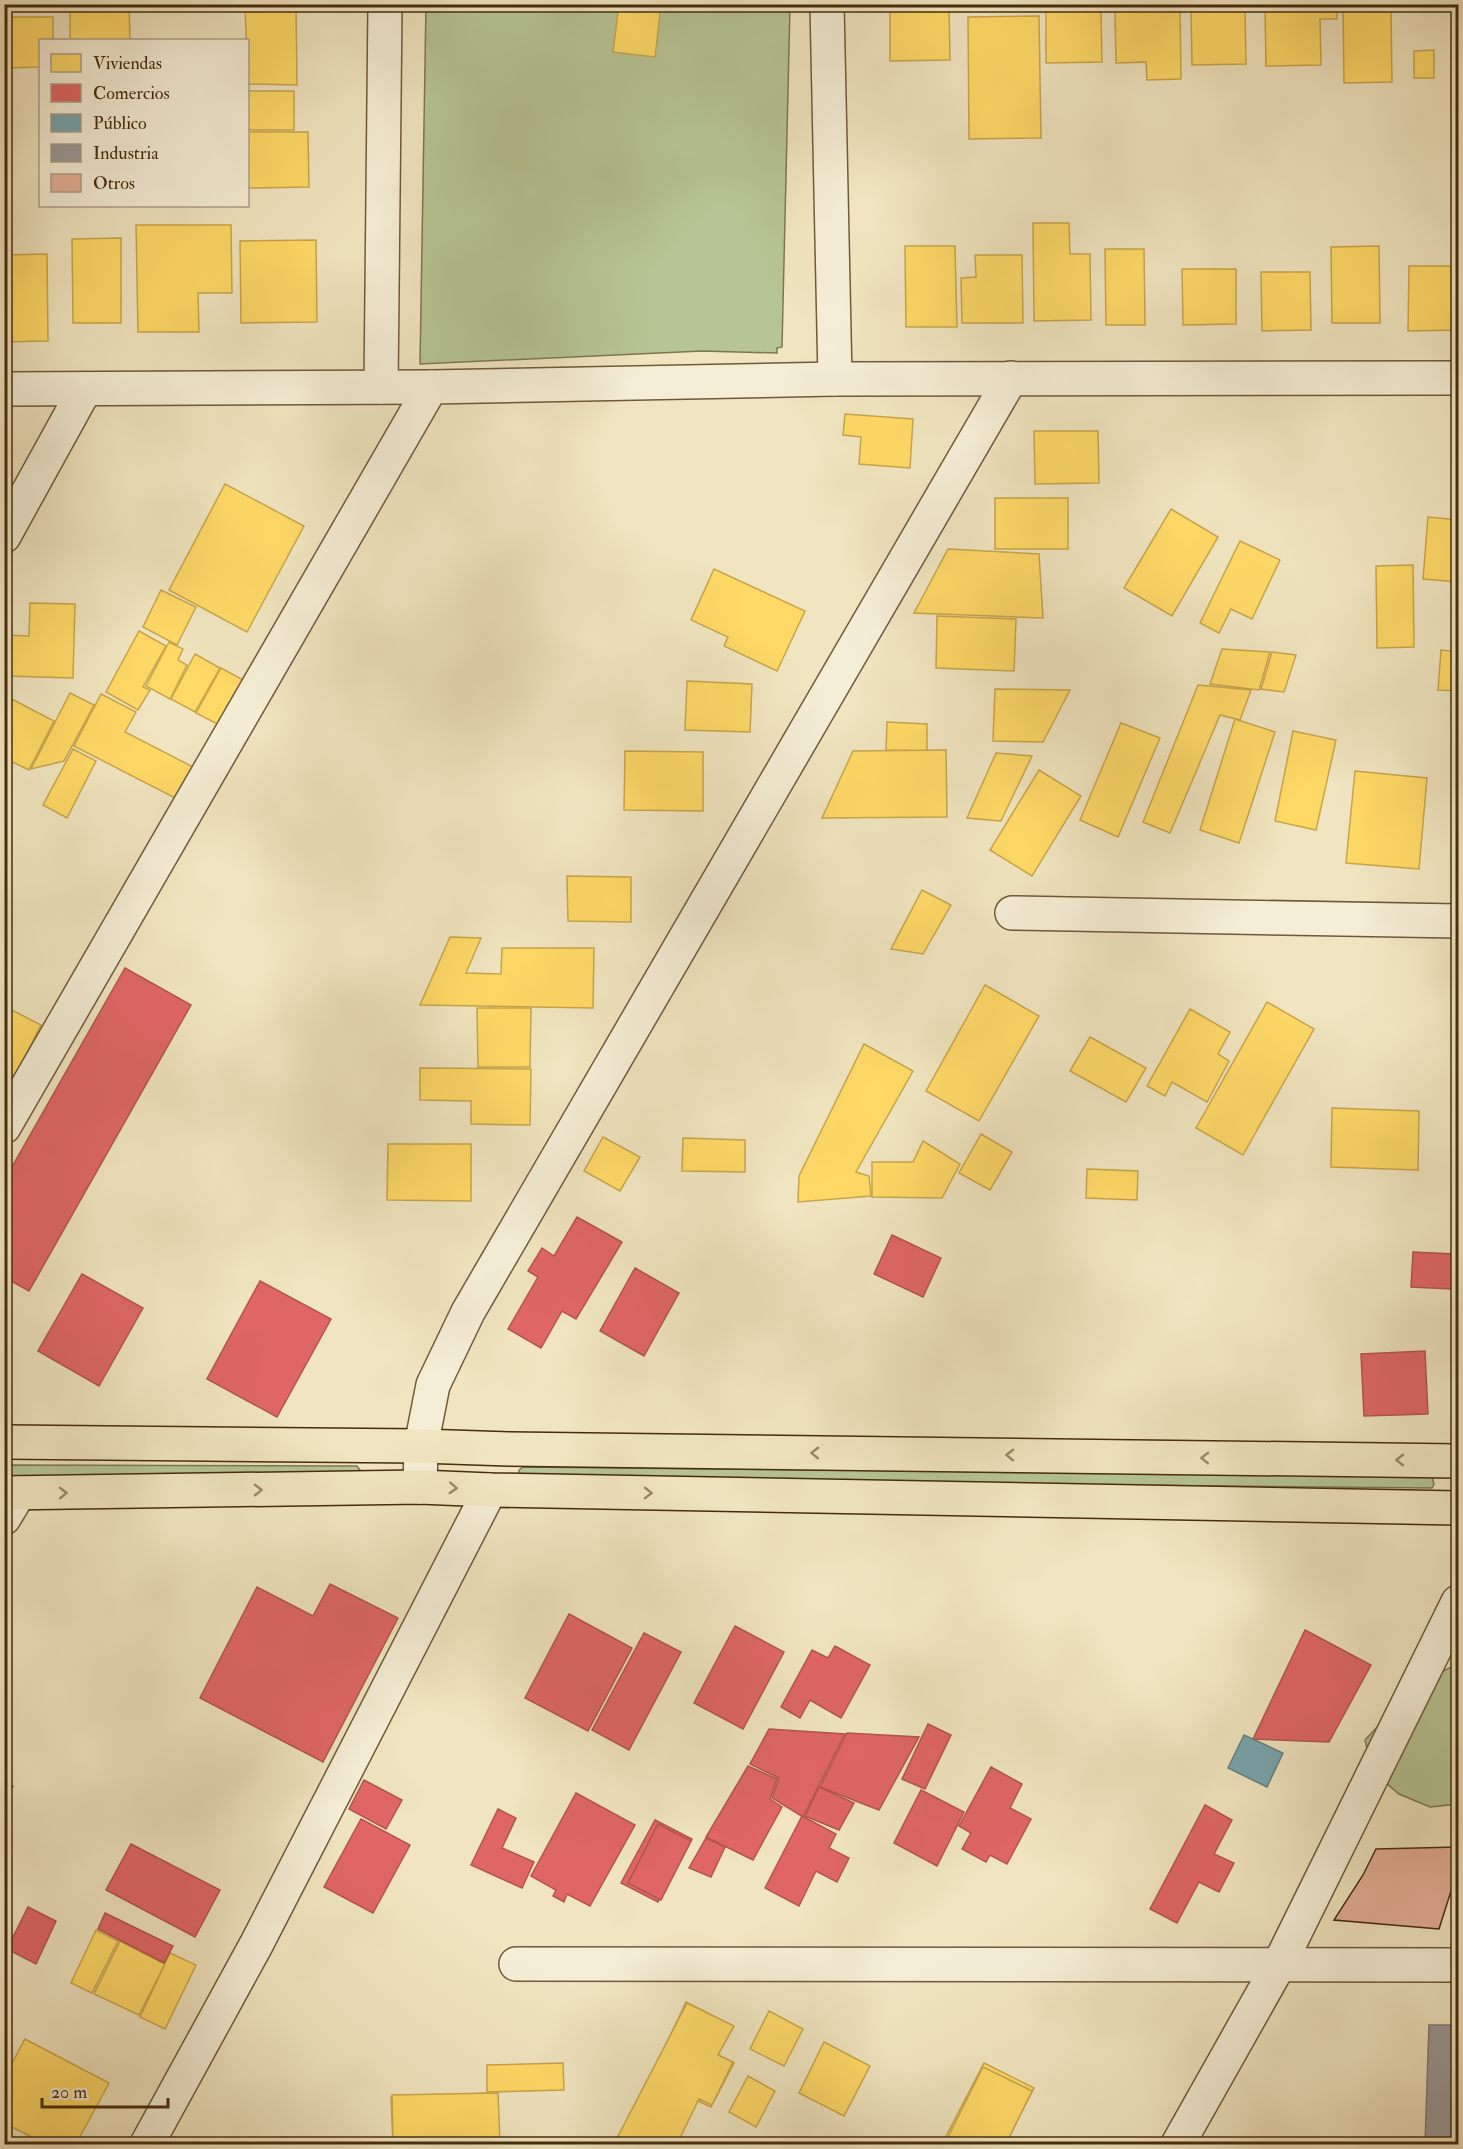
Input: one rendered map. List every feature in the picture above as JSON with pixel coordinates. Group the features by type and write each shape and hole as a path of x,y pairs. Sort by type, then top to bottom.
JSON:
{"main road":[{"path":"4,1442 1458,1461"},
{"path":"9,1501 420,1487 1458,1508"}],"street":[{"path":"381,387 385,4"},
{"path":"827,4 835,380"},
{"path":"420,1487 421,1446 433,1385 468,1312 1011,378"},
{"path":"4,389 431,387 1011,378 1458,378"},
{"path":"4,1127 431,387"},
{"path":"4,536 86,389"},
{"path":"1012,913 1458,921"},
{"path":"147,2145 256,1945 490,1490"},
{"path":"1178,2145 1280,1963 1458,1602"},
{"path":"516,1964 1280,1963 1458,1965"}],"green space":[{"path":"426,5 790,5 782,347 777,348 777,353 702,351 420,364"},
{"path":"5,1465 357,1466 360,1470 359,1476 5,1477"},
{"path":"523,1467 1432,1476 1434,1484 1432,1488 523,1479 519,1476 519,1470"},
{"path":"1458,1665 1458,1804 1430,1807 1399,1794 1372,1771 1365,1740 1419,1686 1444,1670"}],"building: Viviendas":[{"path":"619,4 661,6 655,57 613,52"},
{"path":"890,4 949,4 950,60 890,61"},
{"path":"1265,4 1337,4 1337,19 1320,19 1321,65 1266,66"},
{"path":"129,5 130,39 70,39 70,6"},
{"path":"1391,5 1392,82 1344,83 1343,6"},
{"path":"245,6 296,6 297,85 249,84 249,39 246,39"},
{"path":"1046,10 1101,10 1102,62 1046,63"},
{"path":"1180,10 1181,79 1147,80 1146,62 1116,63 1115,11"},
{"path":"1191,10 1245,10 1246,64 1192,65"},
{"path":"1039,16 1041,138 969,139 968,17"},
{"path":"4,17 53,17 53,39 39,39 39,67 4,68"},
{"path":"1434,50 1434,78 1414,78 1414,51"},
{"path":"249,91 294,91 294,130 249,130"},
{"path":"249,132 308,132 309,187 249,188"},
{"path":"1456,215 1458,215 1458,260"},
{"path":"1033,223 1069,223 1070,254 1090,254 1091,320 1034,321"},
{"path":"136,225 231,225 232,293 198,293 199,332 138,332"},
{"path":"121,238 121,323 73,323 72,239"},
{"path":"316,240 317,322 241,323 240,241"},
{"path":"905,246 955,246 957,327 906,327"},
{"path":"1379,246 1380,323 1332,323 1331,247"},
{"path":"1105,249 1144,249 1145,325 1106,325"},
{"path":"47,254 48,341 4,342 4,255"},
{"path":"975,255 1022,255 1023,323 962,323 961,278 976,277"},
{"path":"1409,266 1458,266 1458,330 1408,331"},
{"path":"1182,269 1236,269 1236,324 1183,325"},
{"path":"1261,272 1310,272 1311,330 1262,331"},
{"path":"845,414 913,419 910,468 859,464 861,437 843,435"},
{"path":"1034,431 1098,431 1099,483 1035,484"},
{"path":"225,484 304,526 247,632 169,590"},
{"path":"995,498 1068,498 1068,549 995,549"},
{"path":"1171,509 1218,537 1172,616 1124,588"},
{"path":"1428,517 1458,520 1458,582 1423,579"},
{"path":"1240,541 1280,560 1252,619 1231,609 1219,633 1200,623"},
{"path":"948,549 1039,554 1043,618 914,613"},
{"path":"1413,565 1414,647 1377,648 1376,566"},
{"path":"714,569 805,611 777,671 724,646 728,637 691,620"},
{"path":"161,590 196,607 177,645 143,627"},
{"path":"30,603 75,604 73,678 4,676 4,635 29,636"},
{"path":"937,616 1016,619 1014,671 936,668"},
{"path":"139,631 166,646 143,687 150,690 138,710 106,692"},
{"path":"169,642 183,649 178,660 187,665 170,699 146,686"},
{"path":"1222,649 1270,652 1259,690 1210,684"},
{"path":"1441,650 1458,652 1458,691 1438,690"},
{"path":"1272,652 1296,655 1284,692 1261,689"},
{"path":"195,654 220,668 195,712 171,699"},
{"path":"221,668 245,681 221,726 196,713"},
{"path":"687,681 752,684 750,732 685,730"},
{"path":"1198,685 1251,690 1240,720 1220,715 1170,833 1143,822"},
{"path":"995,689 1070,690 1043,742 993,741"},
{"path":"70,693 94,705 64,761 31,769"},
{"path":"101,694 136,712 125,732 195,768 179,800 74,746"},
{"path":"4,695 54,721 29,770 4,758"},
{"path":"1235,719 1275,732 1239,843 1200,830"},
{"path":"887,722 927,724 927,751 886,750"},
{"path":"1121,723 1160,738 1118,837 1080,820"},
{"path":"1293,731 1336,740 1316,830 1275,821"},
{"path":"73,749 96,761 67,818 43,805"},
{"path":"946,750 947,817 822,818 853,751"},
{"path":"625,751 703,752 703,811 624,810"},
{"path":"996,753 1032,756 1001,821 967,818"},
{"path":"1039,770 1081,796 1032,876 990,850"},
{"path":"1355,771 1427,778 1419,869 1346,863"},
{"path":"567,876 631,877 631,922 568,921"},
{"path":"922,890 951,905 923,954 891,949"},
{"path":"450,937 481,938 466,973 501,974 502,948 594,948 593,1008 420,1005"},
{"path":"985,985 1039,1016 979,1121 926,1091"},
{"path":"1267,1002 1314,1029 1243,1155 1196,1128"},
{"path":"4,1006 41,1025 12,1082 4,1078"},
{"path":"477,1008 531,1008 530,1067 478,1067"},
{"path":"1190,1009 1230,1032 1218,1054 1229,1061 1207,1102 1172,1082 1165,1096 1147,1086"},
{"path":"1090,1037 1146,1068 1126,1102 1070,1071"},
{"path":"864,1044 913,1071 856,1172 869,1176 871,1196 798,1202 799,1176"},
{"path":"420,1068 531,1069 530,1125 471,1124 471,1101 420,1100"},
{"path":"1332,1108 1419,1111 1418,1170 1331,1167"},
{"path":"981,1134 1012,1152 990,1190 959,1173"},
{"path":"603,1137 640,1157 620,1191 584,1171"},
{"path":"683,1138 745,1140 745,1172 682,1171"},
{"path":"923,1141 960,1164 942,1198 872,1197 872,1162 913,1162"},
{"path":"388,1144 471,1144 471,1201 387,1200"},
{"path":"1087,1169 1138,1171 1137,1200 1086,1198"},
{"path":"96,1930 118,1941 92,1993 71,1983"},
{"path":"120,1941 165,1964 139,2015 94,1994"},
{"path":"170,1953 196,1965 165,2029 140,2017"},
{"path":"686,2002 733,2026 718,2055 734,2063 711,2107 650,2079"},
{"path":"687,2003 734,2026 718,2055 733,2062 712,2105 699,2099 677,2144 614,2144"},
{"path":"769,2011 803,2029 784,2066 750,2049"},
{"path":"25,2039 109,2083 76,2144 45,2144 4,2123 4,2099 11,2086 4,2082 4,2078"},
{"path":"824,2042 870,2066 844,2116 799,2093"},
{"path":"563,2063 564,2090 487,2092 487,2065"},
{"path":"984,2063 1034,2088 1005,2144 948,2144 943,2142"},
{"path":"983,2067 1032,2091 1006,2144 945,2143"},
{"path":"748,2076 775,2091 756,2127 729,2112"},
{"path":"487,2093 490,2144 393,2144 391,2097"},
{"path":"498,2093 500,2144 393,2144 392,2095"}],"building: Comercios":[{"path":"125,968 191,1005 29,1291 4,1277 4,1181"},
{"path":"577,1217 622,1242 576,1319 562,1311 541,1348 508,1329 538,1277 528,1271 542,1248 554,1256"},
{"path":"892,1235 941,1258 923,1297 874,1274"},
{"path":"1413,1252 1453,1254 1452,1289 1411,1287"},
{"path":"635,1268 679,1293 644,1356 600,1331"},
{"path":"82,1274 143,1308 99,1386 38,1351"},
{"path":"260,1281 331,1319 277,1417 207,1379"},
{"path":"1425,1351 1428,1414 1364,1416 1361,1354"},
{"path":"330,1584 398,1618 323,1762 200,1698 257,1587 313,1616"},
{"path":"569,1614 632,1648 588,1731 525,1698"},
{"path":"735,1626 784,1652 743,1729 694,1703"},
{"path":"1305,1630 1371,1665 1329,1742 1253,1739"},
{"path":"644,1633 681,1652 629,1750 592,1730"},
{"path":"835,1646 870,1665 841,1718 810,1700 800,1718 781,1707 812,1650 828,1658"},
{"path":"928,1724 951,1735 925,1789 902,1779"},
{"path":"769,1729 845,1734 803,1817 772,1798 779,1778 750,1764"},
{"path":"847,1733 919,1737 879,1810 820,1787"},
{"path":"748,1766 777,1779 770,1799 782,1807 753,1860 706,1837"},
{"path":"991,1767 1022,1784 1010,1808 1031,1819 1007,1864 990,1855 986,1862 962,1849 971,1833 959,1826"},
{"path":"364,1780 402,1800 386,1829 349,1809"},
{"path":"4,1782 13,1786 4,1804"},
{"path":"819,1787 854,1803 839,1830 805,1816"},
{"path":"921,1790 964,1812 937,1866 894,1843"},
{"path":"576,1793 635,1825 590,1906 567,1894 564,1902 553,1896 556,1890 531,1876"},
{"path":"1205,1805 1232,1820 1214,1854 1234,1863 1219,1892 1199,1882 1177,1923 1150,1909"},
{"path":"498,1809 516,1818 502,1848 534,1862 522,1888 471,1865"},
{"path":"802,1816 836,1834 829,1848 849,1858 837,1882 816,1871 799,1906 765,1888"},
{"path":"361,1819 410,1845 373,1913 324,1887"},
{"path":"655,1820 692,1839 658,1902 621,1883"},
{"path":"658,1824 691,1841 661,1900 628,1883"},
{"path":"706,1838 725,1847 711,1877 689,1868"},
{"path":"131,1844 220,1890 195,1937 106,1890"},
{"path":"28,1907 56,1921 36,1964 7,1949"},
{"path":"105,1913 173,1946 164,1963 98,1929"}],"building: Público":[{"path":"1244,1735 1283,1753 1267,1787 1228,1768"}],"building: Industria":[{"path":"1458,2018 1458,2144 1454,2144"},
{"path":"1429,2025 1455,2025 1451,2144 1425,2144"}],"building: Otros":[{"path":"1458,1847 1458,1869 1439,1929 1334,1920 1363,1875 1376,1849"}]}
